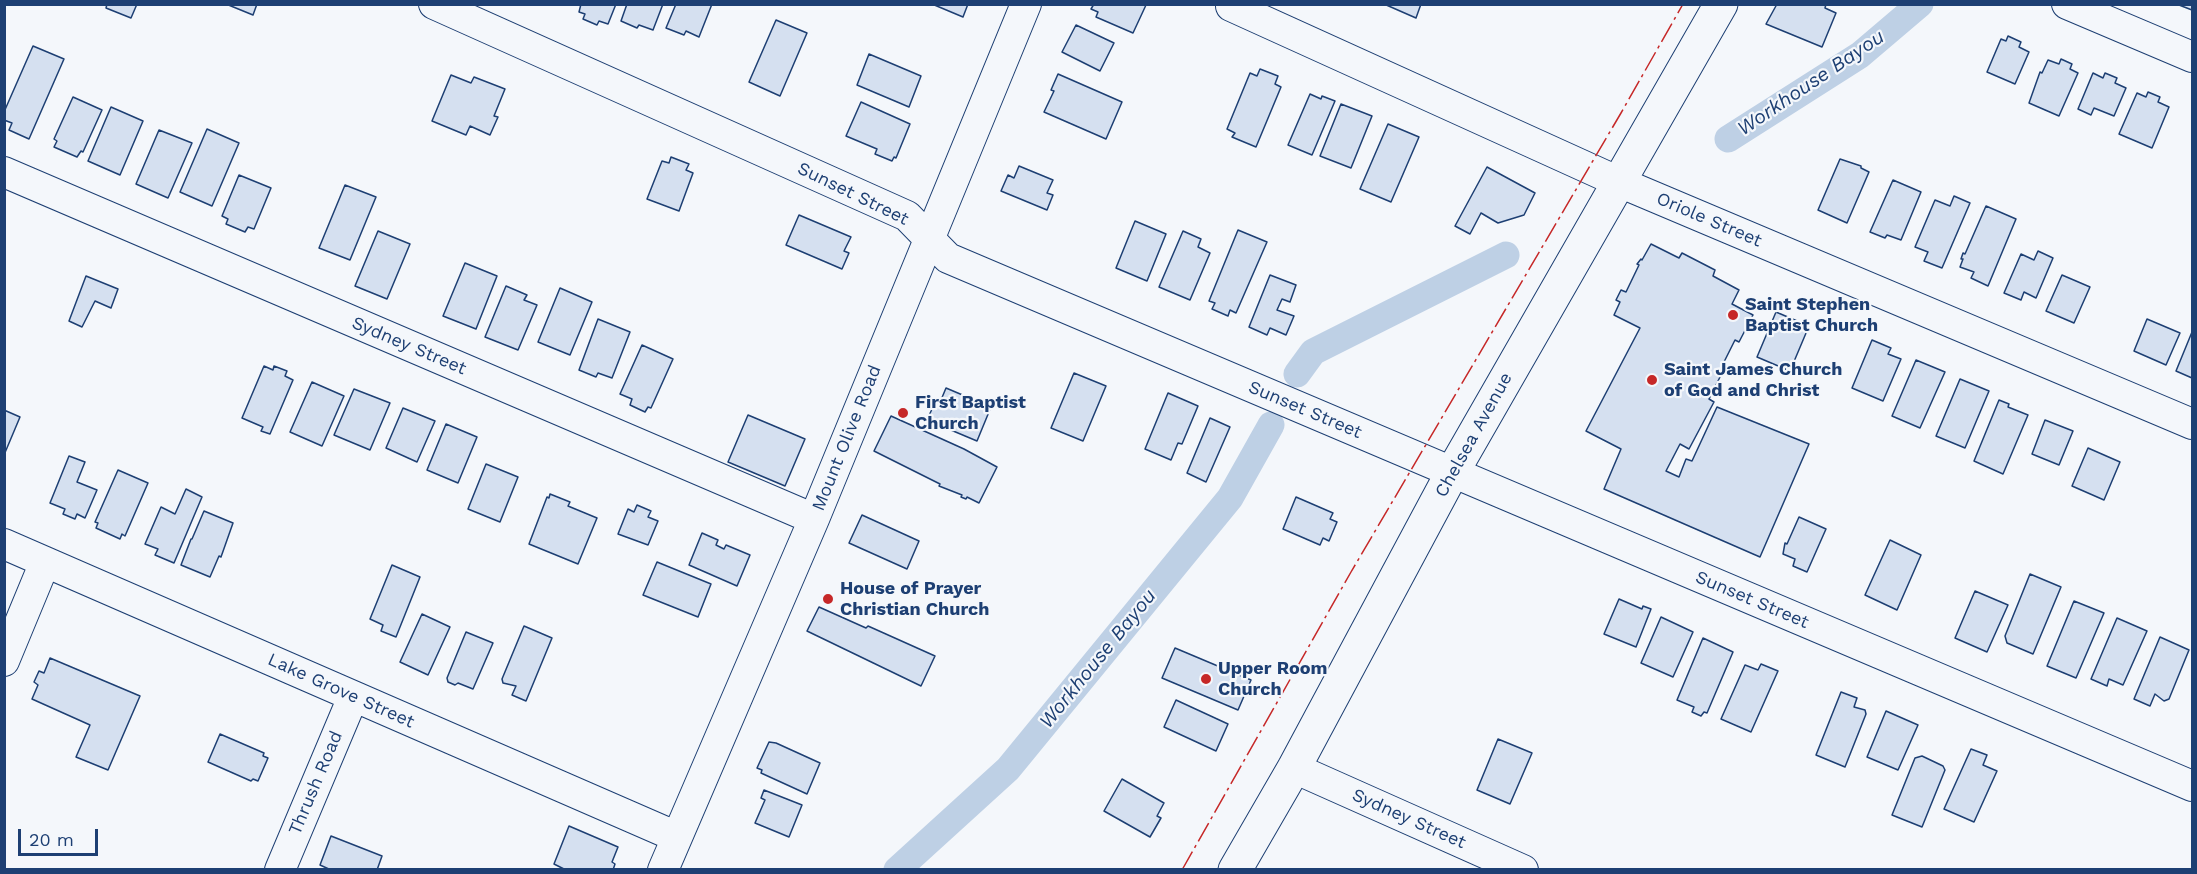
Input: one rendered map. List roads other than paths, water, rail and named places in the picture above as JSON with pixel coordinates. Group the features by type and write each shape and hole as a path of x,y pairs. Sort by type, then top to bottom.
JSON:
{"main road":[{"name":"Chelsea Avenue","path":"1235,870 1294,768 1452,472 1721,4"}],"street":[{"name":"Sunset Street","path":"434,4 907,216 948,258 2193,786"},
{"name":"Mount Olive Road","path":"663,870 814,519 1026,4"},
{"path":"2067,4 2193,57"},
{"name":"Oriole Street","path":"1231,6 1619,182 2193,424"},
{"name":"Sydney Street","path":"4,172 814,519"},
{"name":"Lake Grove Street","path":"4,544 677,837"},
{"path":"4,661 45,562"},
{"name":"Thrush Road","path":"280,870 353,697"},
{"name":"Sydney Street","path":"1294,768 1523,870"}],"waterway":[{"name":"Workhouse Bayou","path":"1728,139 1860,55 1920,4"},
{"name":"Workhouse Bayou","path":"1297,374 1313,352 1506,255"},
{"name":"Workhouse Bayou","path":"897,870 1008,769 1230,498 1271,425"}],"place":[{"name":"Saint Stephen Baptist Church","path":"1733,315"},
{"name":"Saint James Church of God and Christ","path":"1652,380"},
{"name":"First Baptist Church","path":"903,413"},
{"name":"House of Prayer Christian Church","path":"828,599"},
{"name":"Upper Room Church","path":"1206,679"}]}
